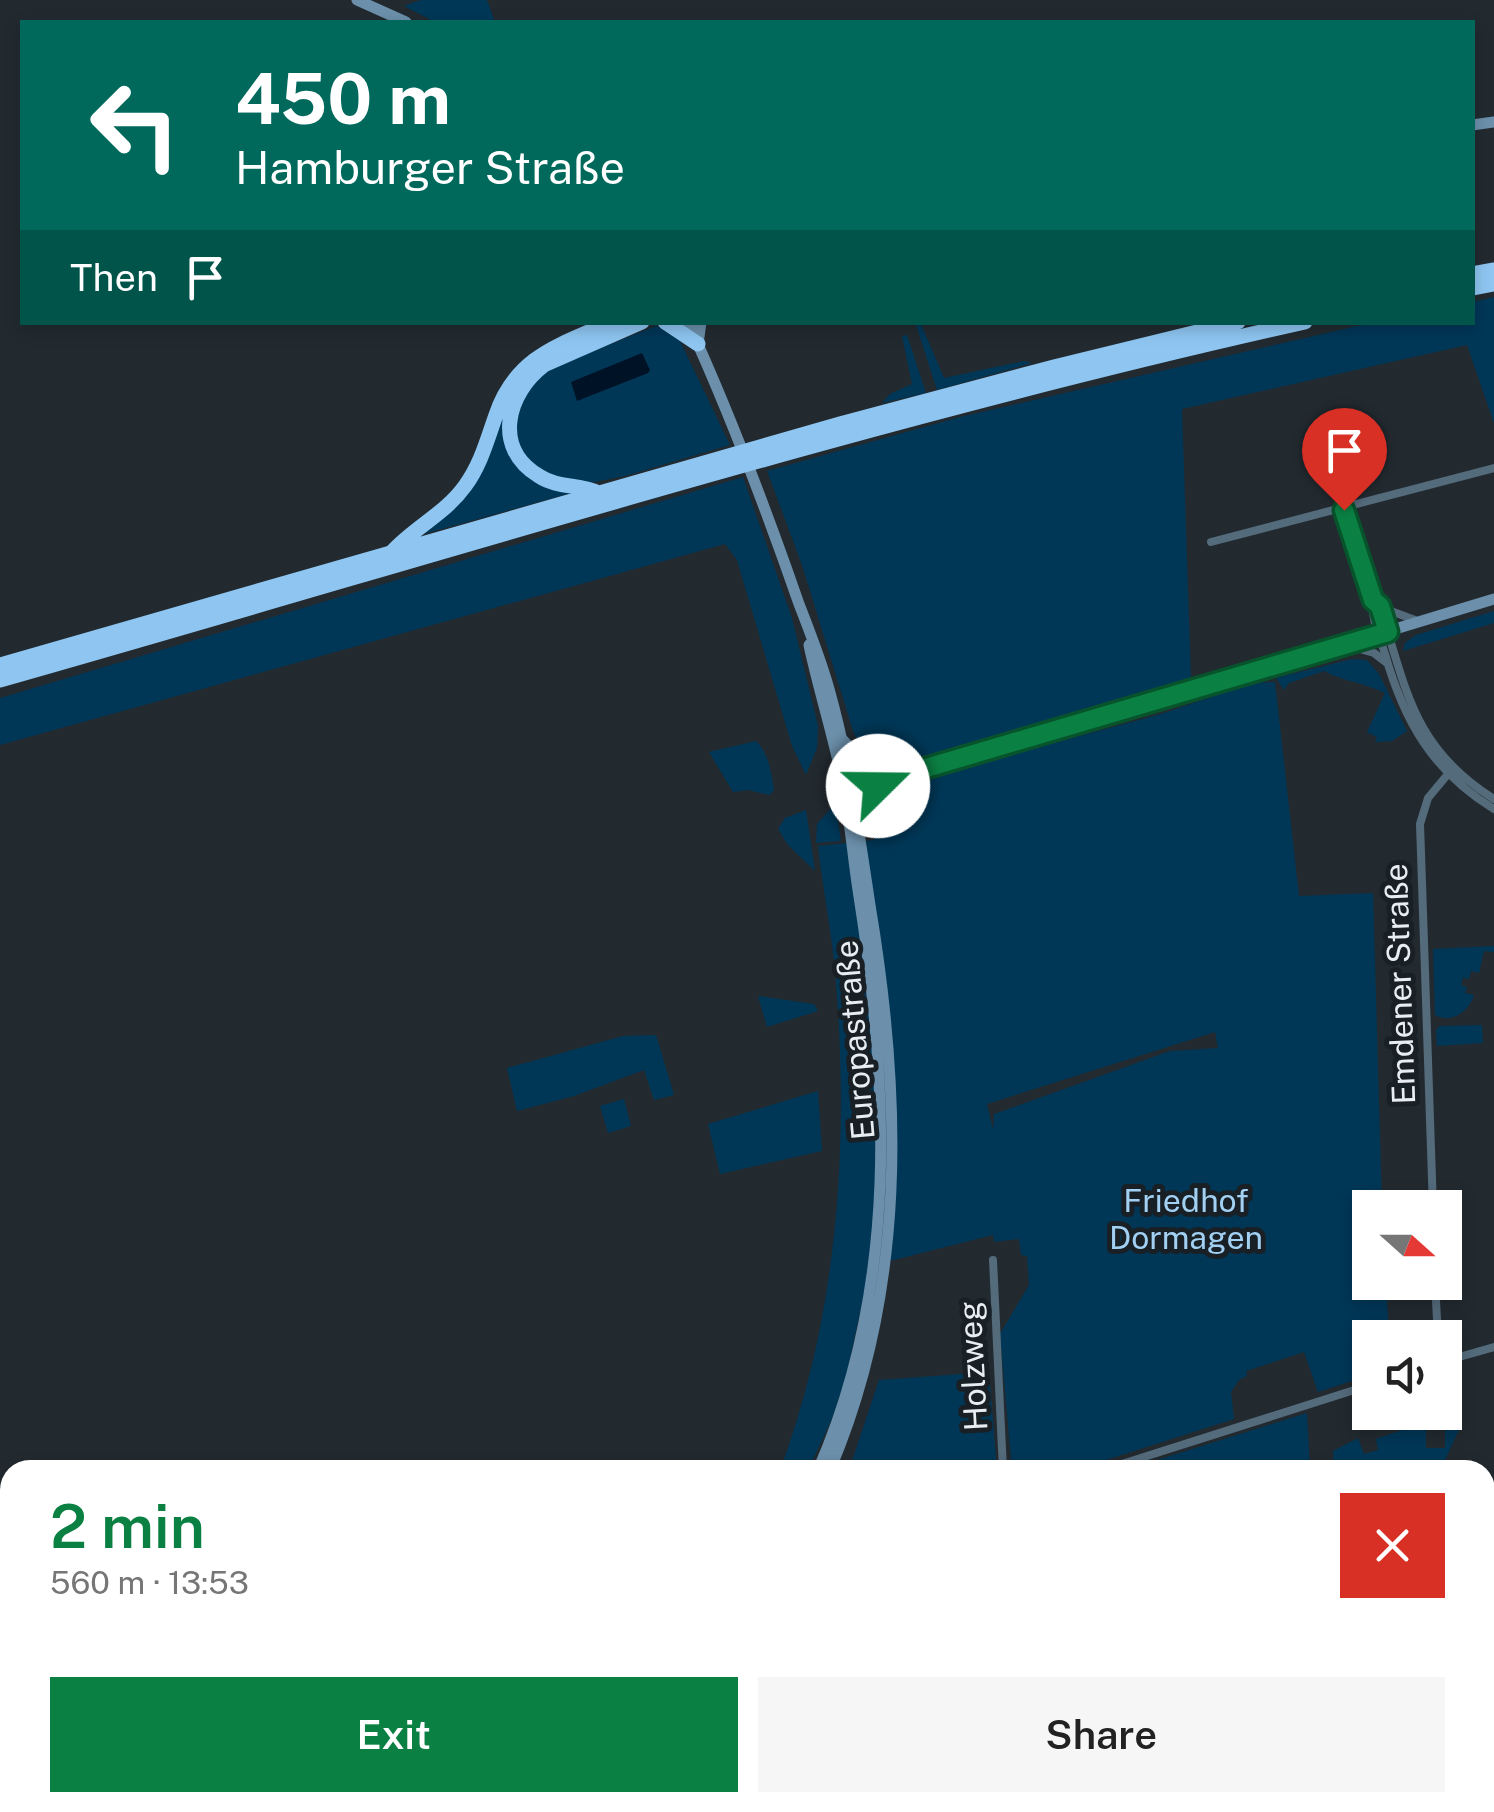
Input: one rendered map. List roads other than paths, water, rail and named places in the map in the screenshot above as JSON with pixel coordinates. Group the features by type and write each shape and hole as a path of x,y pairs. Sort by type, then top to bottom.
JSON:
{"highway":[{"path":"391,553 404,538 453,501 465,486 484,450 502,399 521,370 539,355 605,325"},
{"path":"599,493 553,483 528,468 512,444 511,404 530,376 544,365 635,325"},
{"path":"669,325 698,344"},
{"path":"956,401 1227,325"},
{"path":"0,680 922,409 1291,325"},
{"path":"0,664 599,493 727,464"}],"main road":[{"path":"357,0 402,20"},
{"name":"Europastraße","path":"689,325 771,522 819,654 841,738 874,999 882,1180 876,1267 862,1344 822,1460"},
{"path":"698,344 701,325"},
{"path":"847,782 956,760 1350,646 1494,600"},
{"name":"Europastraße","path":"800,606 859,833 885,999 892,1104 892,1199 886,1270 872,1348 834,1460"},
{"path":"841,738 865,761 892,770"},
{"path":"847,782 882,781 923,767"},
{"path":"859,833 869,799 882,781"}],"street":[{"path":"1211,542 1494,468"},
{"path":"1344,510 1376,604 1387,663 1410,723 1450,771 1494,809"},
{"path":"1376,604 1420,622"},
{"path":"1383,634 1417,720 1450,771 1494,799"},
{"path":"1350,646 1374,653 1387,663"},
{"name":"Emdener Straße","path":"1432,1190 1420,824 1428,798 1450,771"},
{"name":"Holzweg","path":"993,1260 1003,1460"},
{"path":"1462,1356 1494,1346"},
{"path":"1134,1460 1352,1391"}],"park label":[{"name":"Friedhof Dormagen","path":"1186,1220"}]}
